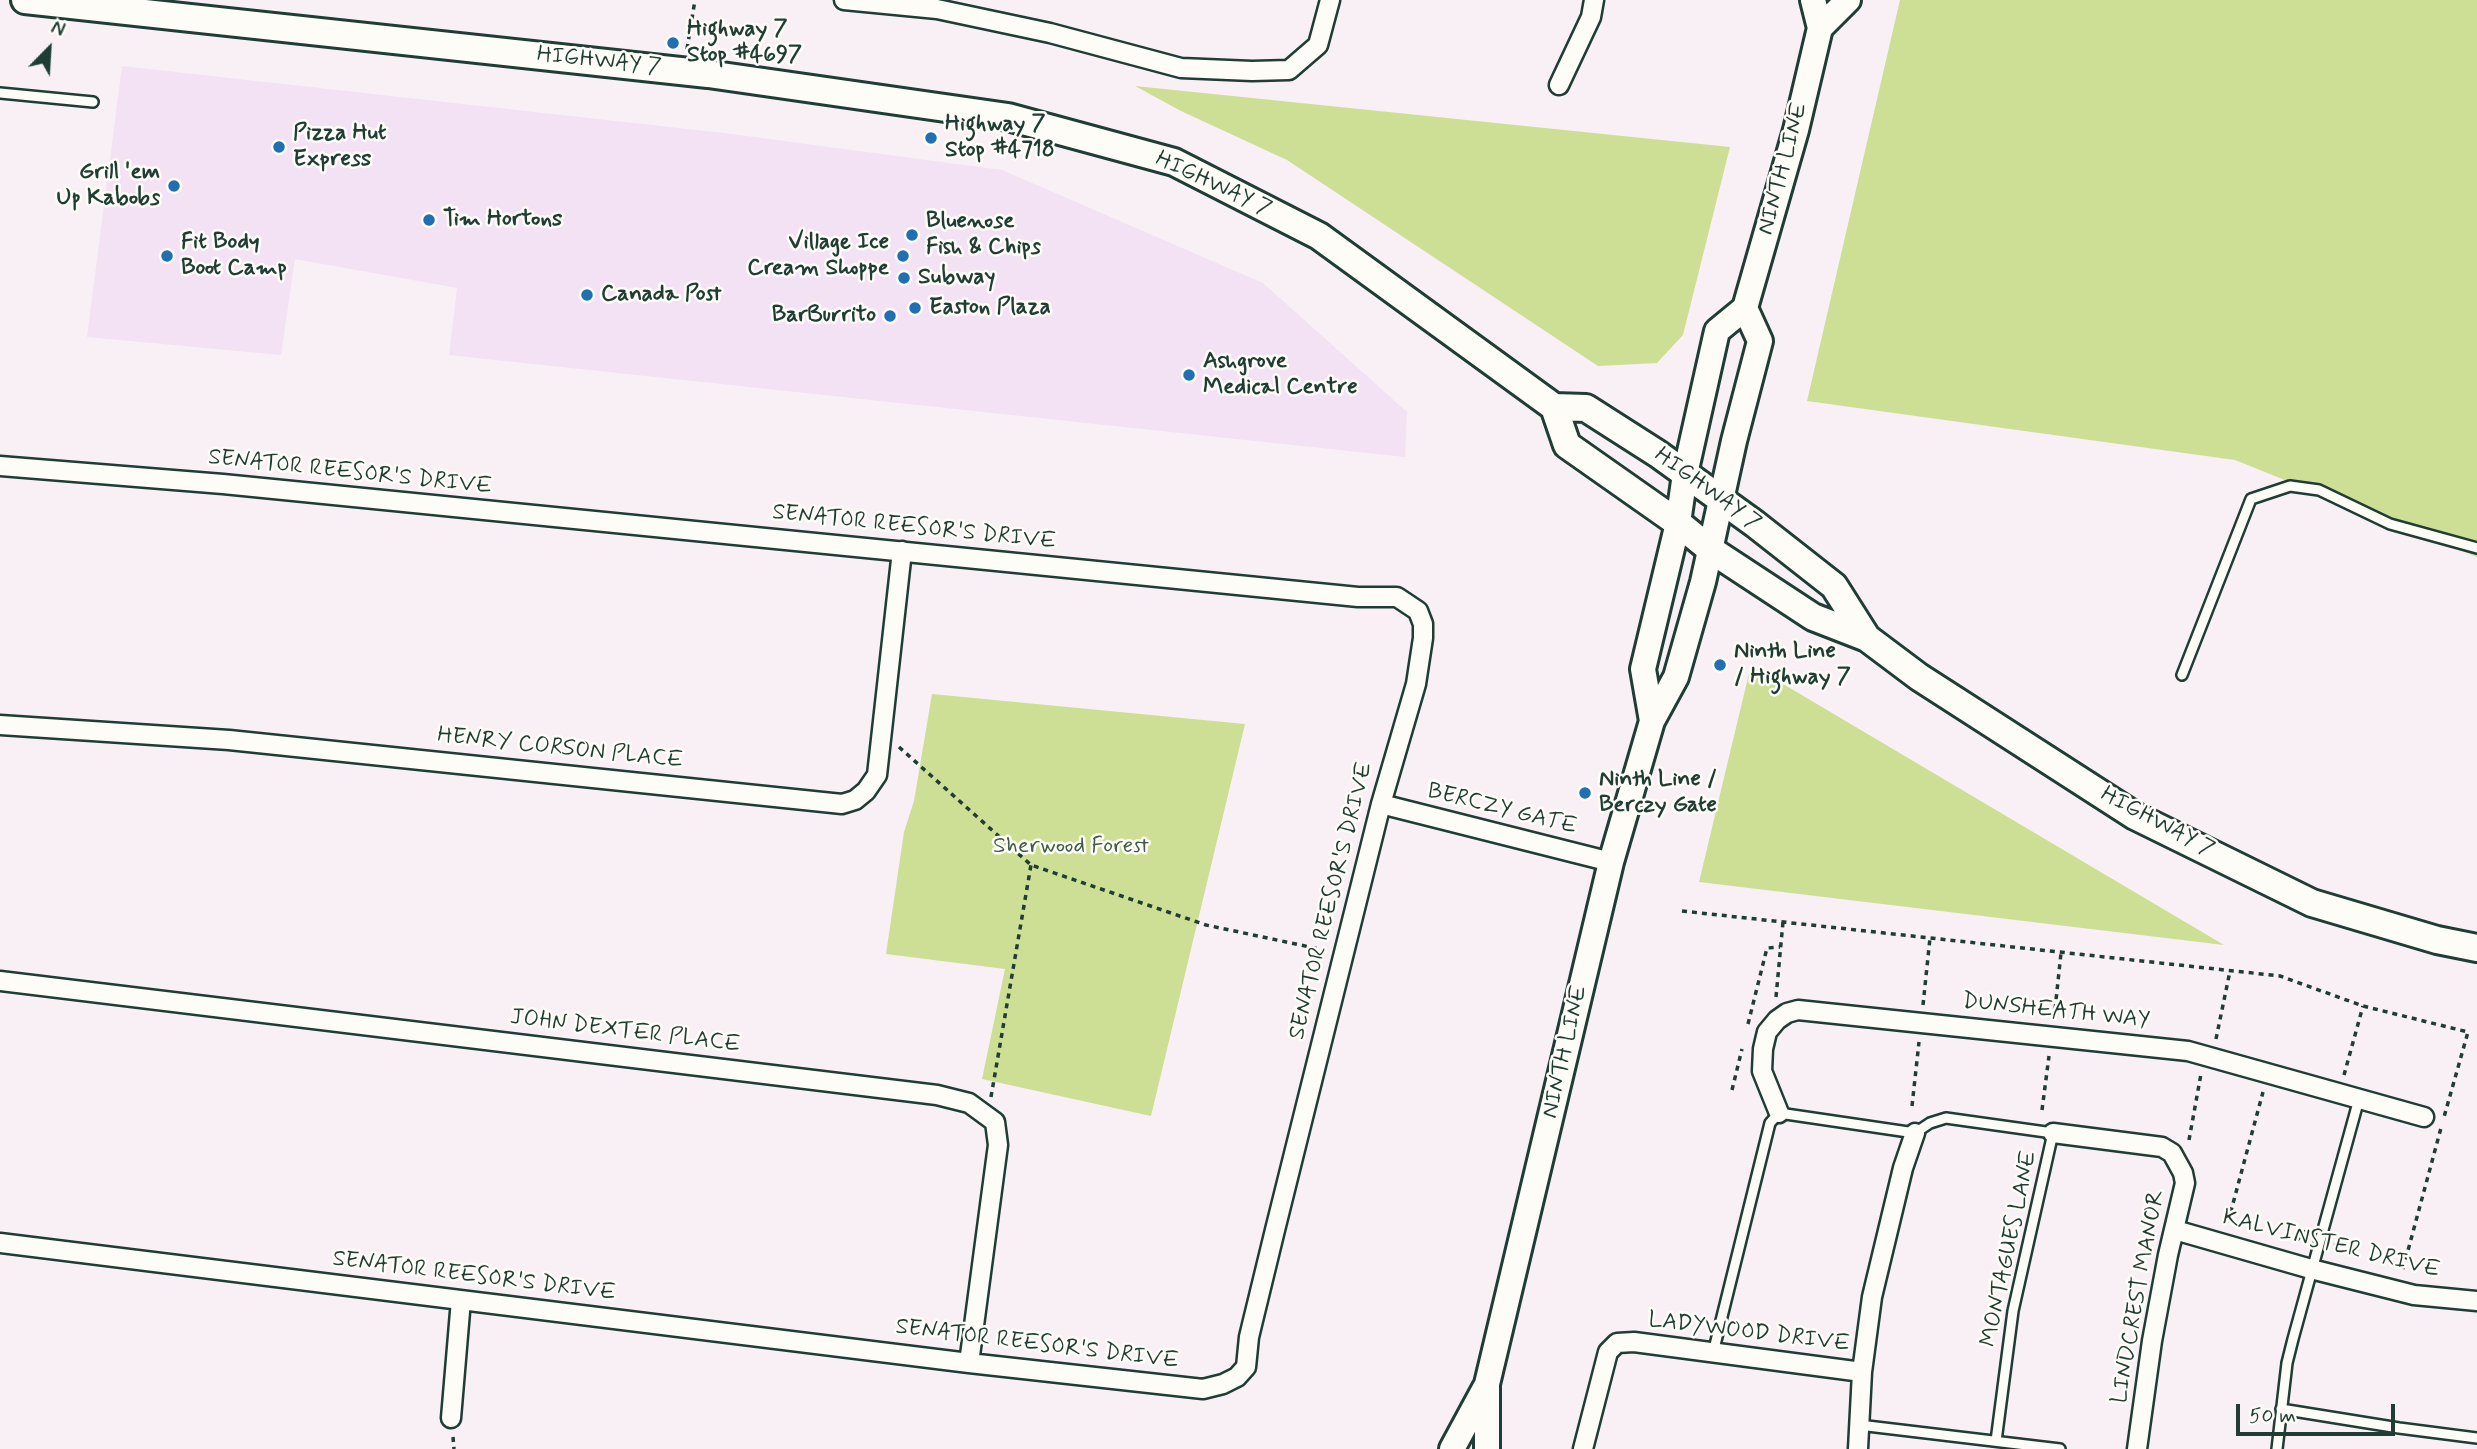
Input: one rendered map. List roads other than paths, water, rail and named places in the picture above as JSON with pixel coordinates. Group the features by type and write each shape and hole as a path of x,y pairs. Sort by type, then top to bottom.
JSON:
{"main road":[{"name":"HIGHWAY 7","path":"25,0 708,74 1008,117 1174,162 1319,236 1554,407 1586,408 1685,474 1834,586 1867,638"},
{"name":"NINTH LINE","path":"1652,721 1643,669 1678,523 1685,474 1717,331 1745,308 1796,130 1820,29 1813,0"},
{"path":"1820,29 1848,0"},
{"name":"NINTH LINE","path":"1488,1449 1488,1384 1611,862 1652,721 1676,677 1711,550 1760,341 1745,308"},
{"name":"HIGHWAY 7","path":"1554,407 1567,445 1678,523 1711,550 1813,617 1867,638 1919,677 2135,816 2312,902 2437,940 2477,948"},
{"name":"NINTH LINE","path":"1452,1449 1488,1384"}],"street":[{"path":"844,0 937,9 1050,33 1181,68 1252,71 1289,70 1318,45 1330,0"},
{"path":"1559,85 1591,17 1594,0"},
{"name":"SENATOR REESOR'S DRIVE","path":"0,466 223,484 1358,597 1397,597 1419,611 1423,624 1416,684 1381,804 1343,955 1252,1323 1246,1367 1237,1377 1223,1384 1203,1389 969,1363 0,1243"},
{"name":"HENRY CORSON PLACE","path":"0,725 229,740 842,804 855,800 866,791 877,775 902,551"},
{"name":"BERCZY GATE","path":"1381,804 1611,862"},
{"name":"JOHN DEXTER PLACE","path":"0,981 937,1095 969,1102 995,1122 998,1145 969,1363"},
{"name":"DUNSHEATH WAY","path":"1779,1112 1762,1071 1763,1049 1767,1032 1777,1020 1798,1010 2188,1051 2359,1099 2425,1126"},
{"path":"1858,1449 1861,1372 1871,1297 1903,1168 1915,1133"},
{"name":"LINDCREST MANOR","path":"2053,1133 2162,1147 2172,1153 2183,1173 2185,1183 2152,1341 2137,1449"},
{"name":"KALVINSTER DRIVE","path":"2175,1230 2414,1295 2477,1301"},
{"path":"451,1418 461,1300"},
{"name":"LADYWOOD DRIVE","path":"1583,1449 1608,1352 1617,1343 1634,1342 1861,1372"}],"lane":[{"path":"0,93 93,102"},
{"path":"2182,675 2251,499 2290,486 2319,490 2390,524 2477,548"},
{"path":"2277,1449 2287,1363 2359,1099"},
{"path":"1713,1353 1770,1123 1779,1112 1915,1133"},
{"name":"MONTAGUES LANE","path":"1915,1133 1930,1123 1946,1118 2053,1133 2013,1311 1996,1441"},
{"path":"2281,1409 2477,1438"},
{"path":"1859,1425 2060,1449"}],"place":[{"name":"Highway 7 Stop #4697","path":"673,43"},
{"name":"Highway 7 Stop #4718","path":"931,138"},
{"name":"Pizza Hut Express","path":"279,147"},
{"name":"Grill 'em Up Kabobs","path":"174,186"},
{"name":"Tim Hortons","path":"429,220"},
{"name":"Bluenose Fish & Chips","path":"912,235"},
{"name":"Fit Body Boot Camp","path":"167,256"},
{"name":"Village Ice Cream Shoppe","path":"903,256"},
{"name":"Subway","path":"904,278"},
{"name":"Canada Post","path":"587,295"},
{"name":"Easton Plaza","path":"915,308"},
{"name":"BarBurrito","path":"890,316"},
{"name":"Ashgrove Medical Centre","path":"1189,375"},
{"name":"Ninth Line / Highway 7","path":"1720,665"},
{"name":"Ninth Line / Berczy Gate","path":"1585,793"}],"park label":[{"name":"Sherwood Forest","path":"1071,847"}]}
